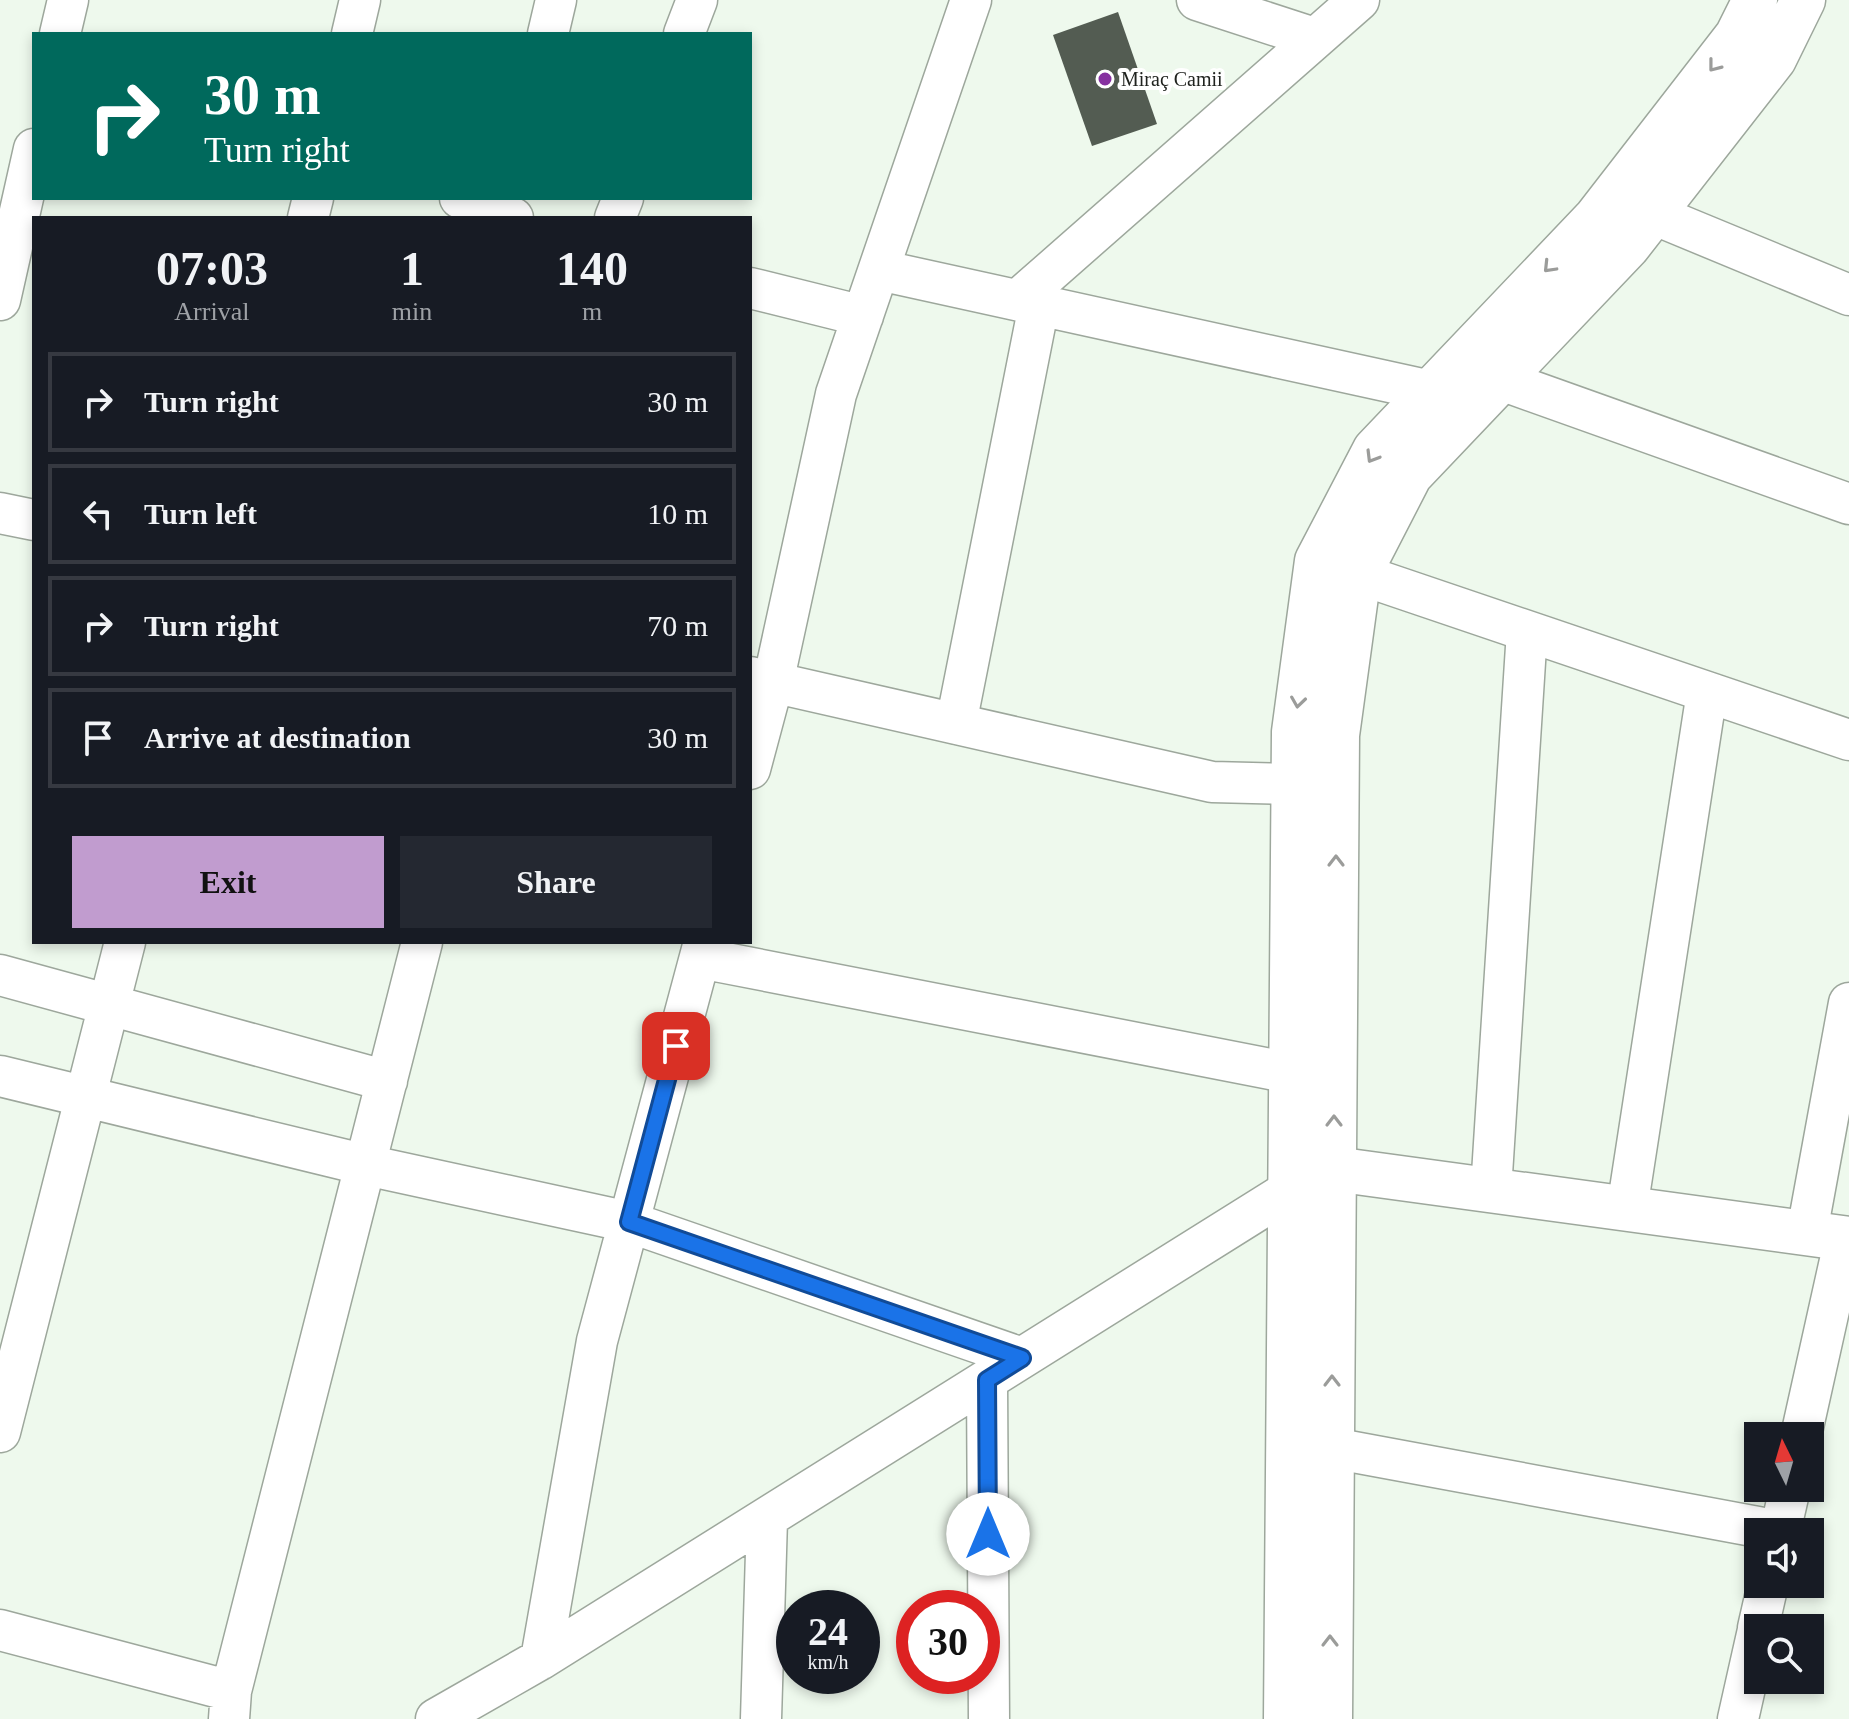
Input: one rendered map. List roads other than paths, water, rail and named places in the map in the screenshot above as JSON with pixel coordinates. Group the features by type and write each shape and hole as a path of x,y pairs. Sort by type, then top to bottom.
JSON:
{"main road":[{"path":"1286,1719 1294,732 1317,561 1375,450 1596,218 1737,36 1755,0"},
{"path":"1330,1719 1337,735 1359,574 1410,475 1628,246 1774,59 1803,0"},
{"path":"1334,1169 1834,1236"}],"street":[{"path":"60,32 68,0"},
{"path":"352,32 360,0"},
{"path":"548,32 556,0"},
{"path":"685,32 697,0"},
{"path":"752,754 762,680 836,394 971,0"},
{"path":"1197,0 1314,38"},
{"path":"956,724 1029,303 1314,38 1359,0"},
{"path":"0,300 32,158"},
{"path":"468,200 508,210"},
{"path":"1653,214 1849,295"},
{"path":"879,270 1431,391"},
{"path":"752,288 863,316"},
{"path":"1501,380 1849,504"},
{"path":"0,513 32,520"},
{"path":"1359,574 1849,740"},
{"path":"1491,1190 1527,631"},
{"path":"762,680 1212,782 1293,784"},
{"path":"1627,1209 1707,692"},
{"path":"0,1432 124,944"},
{"path":"0,1630 230,1705 421,944"},
{"path":"541,1659 597,1341 702,950 1291,1073"},
{"path":"0,975 387,1081"},
{"path":"1803,1422 1834,1236 1849,1003"},
{"path":"0,1076 366,1165 629,1222 1022,1358"},
{"path":"436,1719 541,1659 1290,1190"},
{"path":"987,1380 989,1719"},
{"path":"1332,1448 1744,1525"},
{"path":"761,1719 767,1519"},
{"path":"1738,1719 1744,1692"}],"place":[{"name":"Miraç Camii","path":"1105,79"}]}
